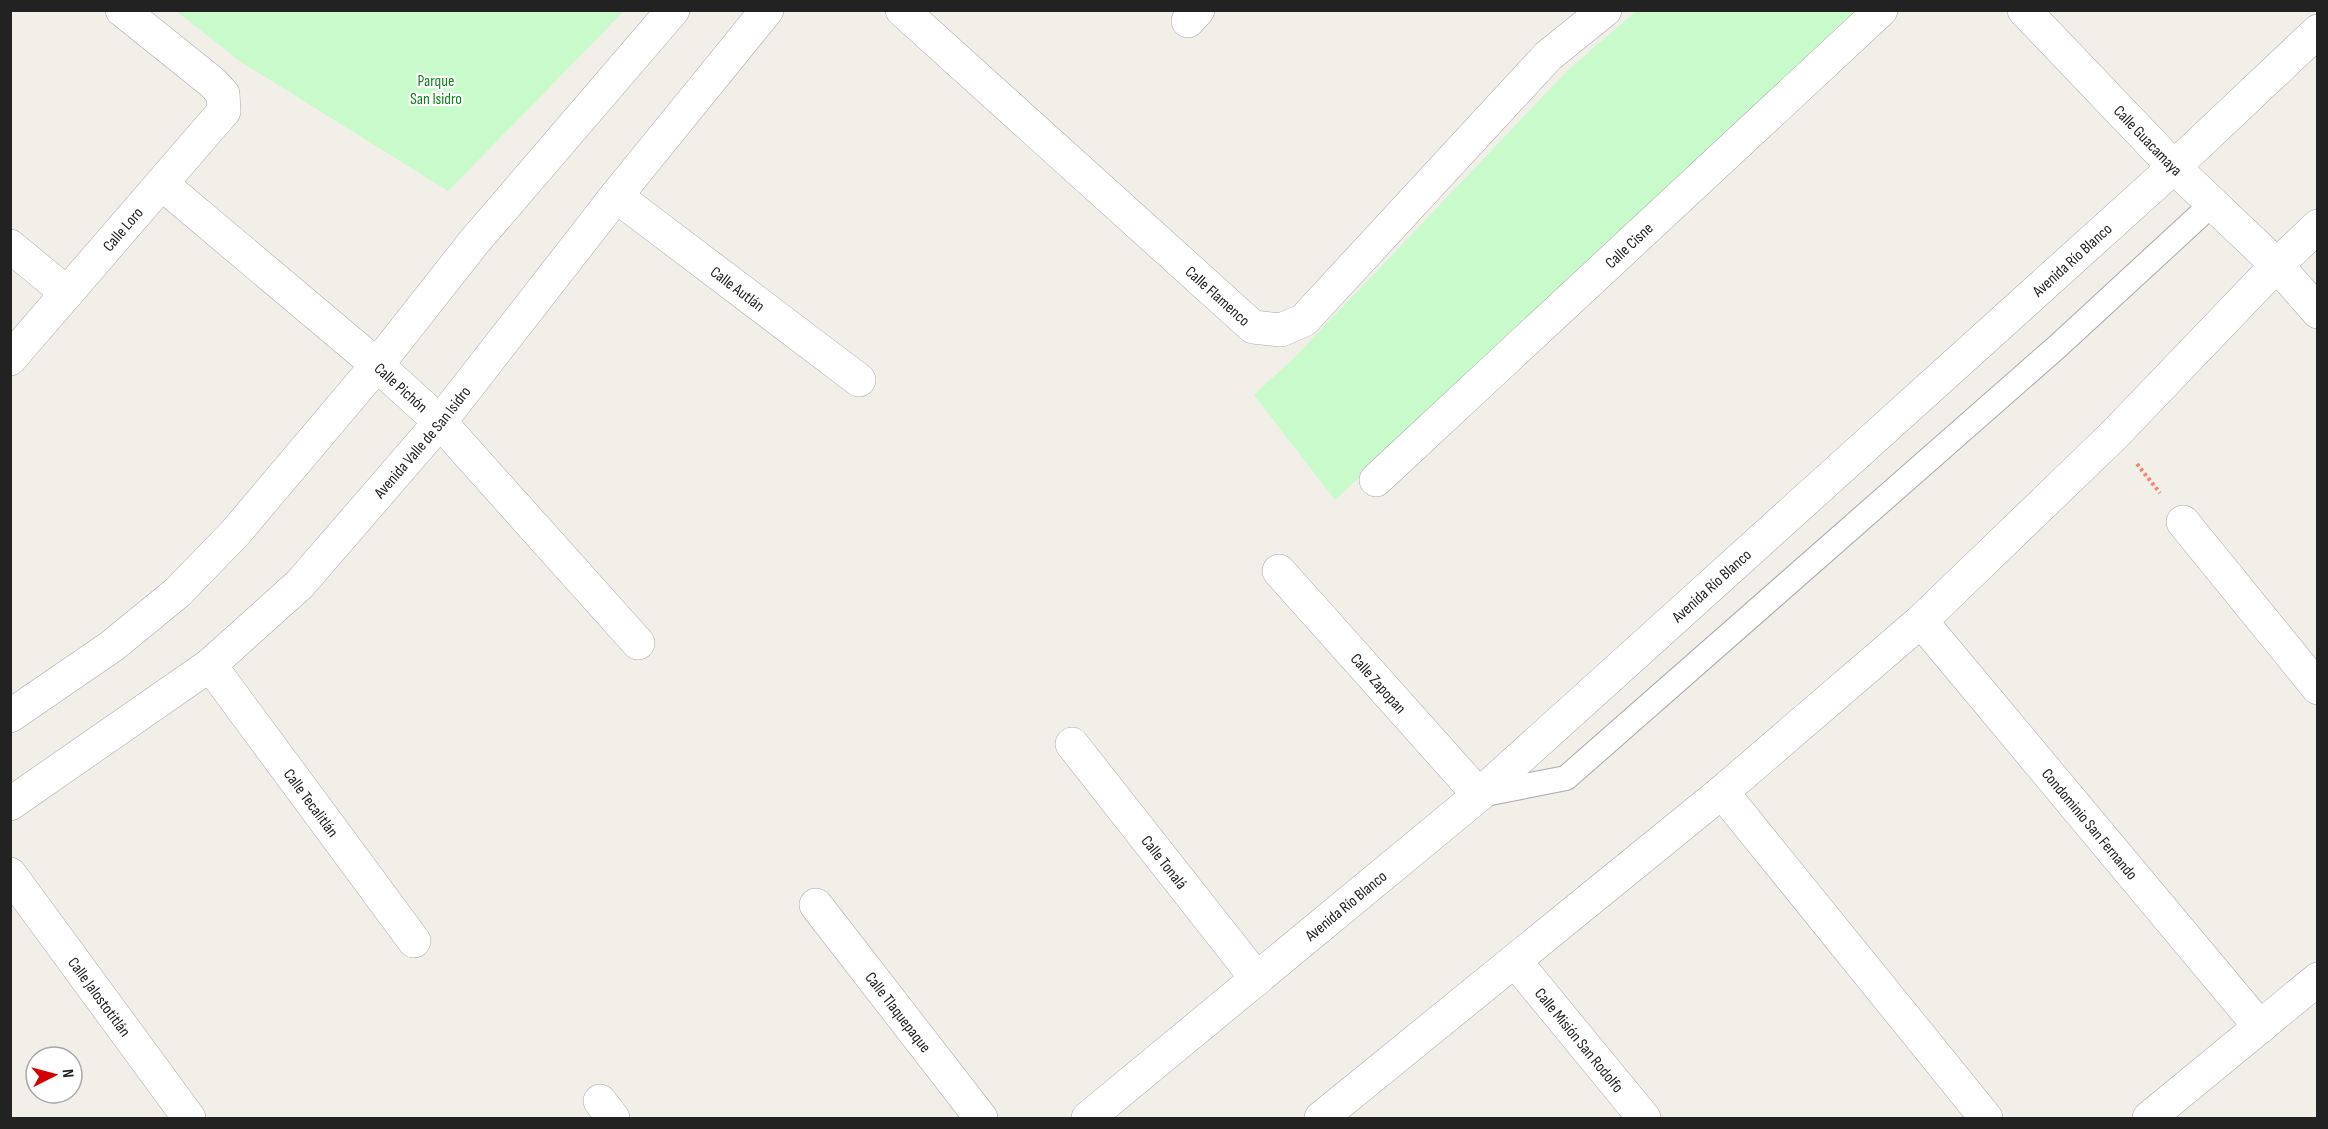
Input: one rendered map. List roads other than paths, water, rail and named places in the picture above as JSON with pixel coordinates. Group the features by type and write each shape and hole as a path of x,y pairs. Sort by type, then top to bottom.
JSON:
{"street":[{"name":"Calle Loro","path":"10,359 224,111 223,94 213,83 122,10"},
{"path":"10,716 112,646 178,592 236,532 377,365 474,242 673,10"},
{"name":"Avenida Valle de San Isidro","path":"10,804 210,665 300,584 440,422 616,196 767,10"},
{"name":"Calle Flamenco","path":"902,10 1253,327 1281,330 1304,320 1548,56 1605,10"},
{"name":"Calle Cisne","path":"1376,480 1881,10"},
{"name":"Calle Guacamaya","path":"2024,10 2174,166 2277,265 2318,312"},
{"name":"Avenida Río Blanco","path":"1088,1119 1479,795 2174,166 2318,31"},
{"name":"Calle Pichón","path":"162,184 377,365 440,422 638,643"},
{"name":"Calle Autlán","path":"616,196 859,380"},
{"path":"1321,1119 1722,792 1921,621 2114,435 2277,265 2318,226"},
{"path":"10,246 67,293"},
{"path":"2183,522 2318,688"},
{"name":"Calle Zapopan","path":"1279,571 1479,795"},
{"name":"Condominio San Fernando","path":"1921,621 2260,1027"},
{"name":"Calle Tecalitlán","path":"210,665 414,941"},
{"name":"Calle Tonalá","path":"1072,744 1257,979"},
{"path":"1722,792 1986,1119"},
{"name":"Calle Jalostotitlán","path":"10,874 189,1119"},
{"name":"Calle Tlaquepaque","path":"816,905 981,1119"},
{"name":"Calle Misión San Rodolfo","path":"1515,961 1644,1119"},
{"path":"2149,1119 2318,979"}],"lane":[{"path":"1479,795 1566,778 2058,346 2212,204"}],"park label":[{"name":"Parque San Isidro","path":"436,89"}]}
